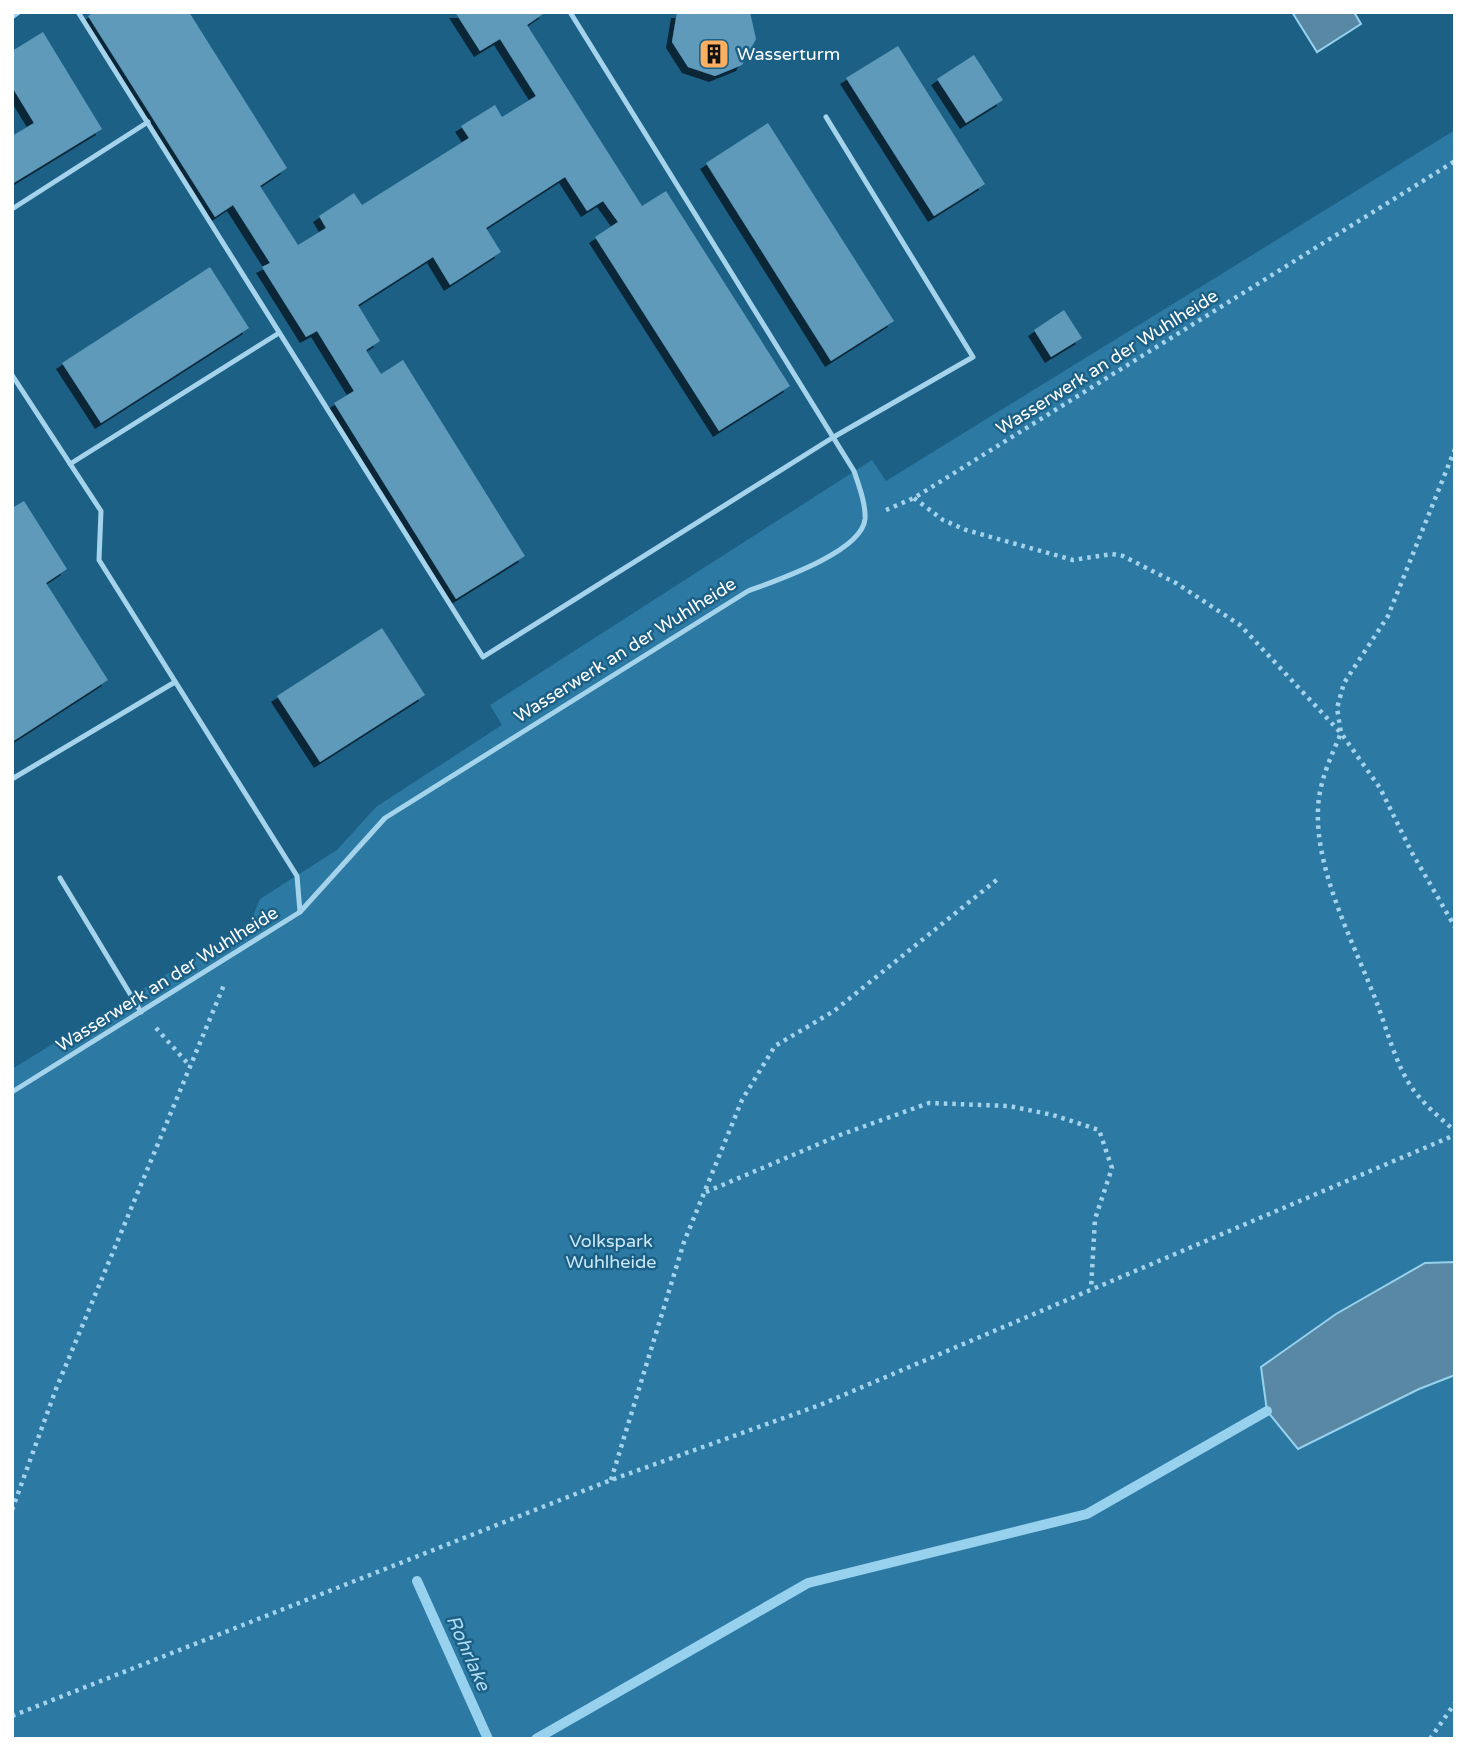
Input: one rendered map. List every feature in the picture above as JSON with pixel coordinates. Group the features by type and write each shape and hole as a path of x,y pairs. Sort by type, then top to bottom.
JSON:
{"lane":[{"path":"12,17 19,12"},
{"path":"78,12 483,657 832,438 973,356 826,117"},
{"path":"570,12 854,471 865,520"},
{"path":"12,209 148,122"},
{"path":"70,464 279,332"},
{"path":"12,375 101,511 99,560 297,876 300,912"},
{"name":"Wasserwerk an der Wuhlheide","path":"12,1092 300,912 384,818 748,591 804,571 852,540 861,531 865,520"},
{"path":"12,779 175,682"},
{"path":"60,878 141,1012"}],"path":[{"name":"Wasserwerk an der Wuhlheide","path":"865,520 914,499 1455,161"},
{"path":"12,1716 611,1480 820,1405 1455,1133 1410,1086 1394,1053 1339,908 1322,849 1318,810 1321,786 1341,733 1337,708 1344,683 1388,616 1455,449"},
{"path":"914,499 943,520 966,530 1073,561 1112,554 1123,556 1176,583 1240,625 1341,733 1380,788 1411,851 1455,927"},
{"path":"611,1480 684,1242 742,1100 775,1046 834,1011 999,878"},
{"path":"12,1510 56,1389 238,949"},
{"path":"141,1012 190,1066"},
{"path":"705,1192 840,1135 929,1103 1009,1106 1053,1115 1100,1130 1112,1168 1095,1219 1091,1289"},
{"path":"1430,1739 1455,1703"}],"green space":[{"name":"Volkspark Wuhlheide","path":"1455,130 1455,1262 1425,1263 1419,1389 1455,1375 1455,1739 12,1739 12,1069 250,923 260,899 337,850 376,807 502,725 490,705 872,460 886,481"}],"shaded area":[{"path":"1292,12 1354,12 1361,24 1317,52"},
{"path":"1455,1262 1455,1375 1419,1389 1298,1449 1267,1411 1261,1367 1336,1314 1425,1263"}],"building":[{"path":"94,12 189,12 287,168 260,186 298,245 326,228 319,216 354,193 362,205 469,138 461,126 495,105 502,117 536,96 500,39 480,51 455,12 546,12 527,25 642,206 666,191 790,386 719,431 595,237 618,222 603,201 587,211 565,177 486,228 501,252 450,285 433,257 358,305 380,341 366,350 381,374 403,360 525,556 456,599 334,403 354,391 317,331 306,337 262,267 270,263 233,205 215,217 88,16"},
{"name":"Wasserturm","path":"677,12 750,12 756,39 742,65 715,76 688,67 672,42"},
{"path":"43,32 102,129 12,184 12,136 34,123 12,87 12,51"},
{"path":"898,46 985,184 934,216 846,78"},
{"path":"974,55 1003,100 966,123 937,79"},
{"path":"768,123 894,321 831,361 706,163"},
{"path":"210,267 249,328 101,423 62,363"},
{"path":"1064,310 1082,338 1051,357 1034,330"},
{"path":"24,501 67,569 46,583 108,680 12,742 12,508"},
{"path":"382,628 425,695 320,762 277,696"}],"waterway":[{"path":"536,1739 808,1583 1087,1514 1267,1411"},
{"name":"Rohrlake","path":"417,1581 488,1739"}],"place":[{"name":"Wasserturm","path":"714,54"}]}
